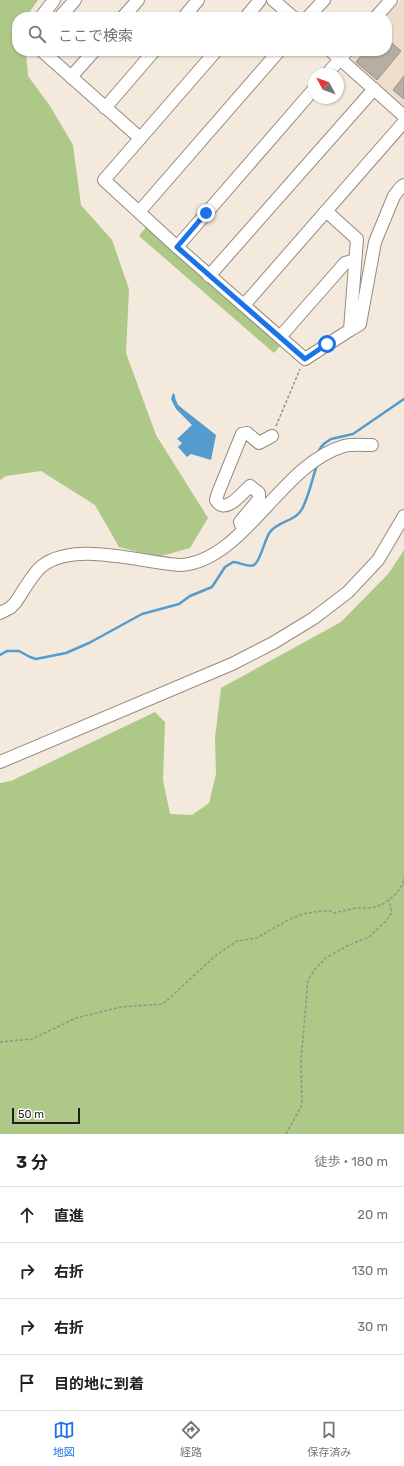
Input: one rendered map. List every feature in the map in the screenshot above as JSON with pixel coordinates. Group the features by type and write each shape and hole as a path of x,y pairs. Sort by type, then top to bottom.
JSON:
{"street":[{"path":"45,12 54,0"},
{"path":"64,12 75,0"},
{"path":"127,12 138,0"},
{"path":"188,12 198,0"},
{"path":"250,12 260,0"},
{"path":"273,0 287,12"},
{"path":"313,12 324,0"},
{"path":"380,12 391,0"},
{"path":"48,56 140,138"},
{"path":"71,77 90,56"},
{"path":"105,108 150,56"},
{"path":"212,56 104,180 209,276 305,359 360,324 375,242 394,196 404,185"},
{"path":"139,212 275,56"},
{"path":"331,68 338,56"},
{"path":"341,56 404,116"},
{"path":"209,276 374,89"},
{"path":"177,247 308,96"},
{"path":"244,305 404,122"},
{"path":"326,212 357,239 350,330"},
{"path":"280,337 345,263 355,260"},
{"path":"243,530 240,522 259,499 260,493 250,486 227,506 218,504 216,500 218,493 242,434 247,432 259,443 272,436"},
{"path":"0,613 10,608 15,603 42,566 61,558 96,554 165,564 186,565 204,559 222,549 280,492 309,466 324,456 344,446 372,445"},
{"path":"0,762 232,664 273,643 314,618 348,592 378,560 404,516"}],"path":[{"path":"272,436 301,368"},
{"path":"0,1042 32,1039 76,1018 121,1007 163,1004 202,967 237,941 257,938 298,916 320,911 330,911 334,913 356,908 372,908 383,904 396,894 404,877"},
{"path":"286,1134 302,1105 302,1061 308,980 316,968 327,957 347,946 369,937 386,921 392,912 389,900"}],"shaded area":[{"path":"401,0 404,0 404,110 352,65 352,56 392,56 392,12 390,12"}],"green space":[{"path":"0,0 38,0 30,12 12,12 12,56 26,56 28,76 50,106 73,145 81,205 112,240 129,289 126,353 156,435 208,518 190,548 158,557 119,547 95,505 41,471 6,476 0,480"},
{"path":"146,227 281,345 274,353 139,236"},
{"path":"404,550 404,1134 0,1134 0,783 11,781 155,712 165,722 163,780 170,814 192,815 209,803 216,774 215,738 221,688 341,622 389,573"}],"water":[{"path":"173,393 178,405 216,435 211,460 191,454 187,457 178,447 182,443 177,439 192,425 176,409 171,399"}],"building":[{"path":"392,43 401,51 377,80 356,62 361,56 392,56"},
{"path":"404,76 404,99 393,90"}],"waterway":[{"path":"317,454 321,447 331,439 353,434 404,399"},
{"path":"0,655 7,651 19,651 36,659 66,653 89,643 142,614 179,604 190,596 212,587 225,567 233,562 249,566 254,565 259,559 266,540 273,528 296,516 302,509 309,493 317,465"}],"route":[{"path":"206,213 177,247 305,359 327,344"}]}
